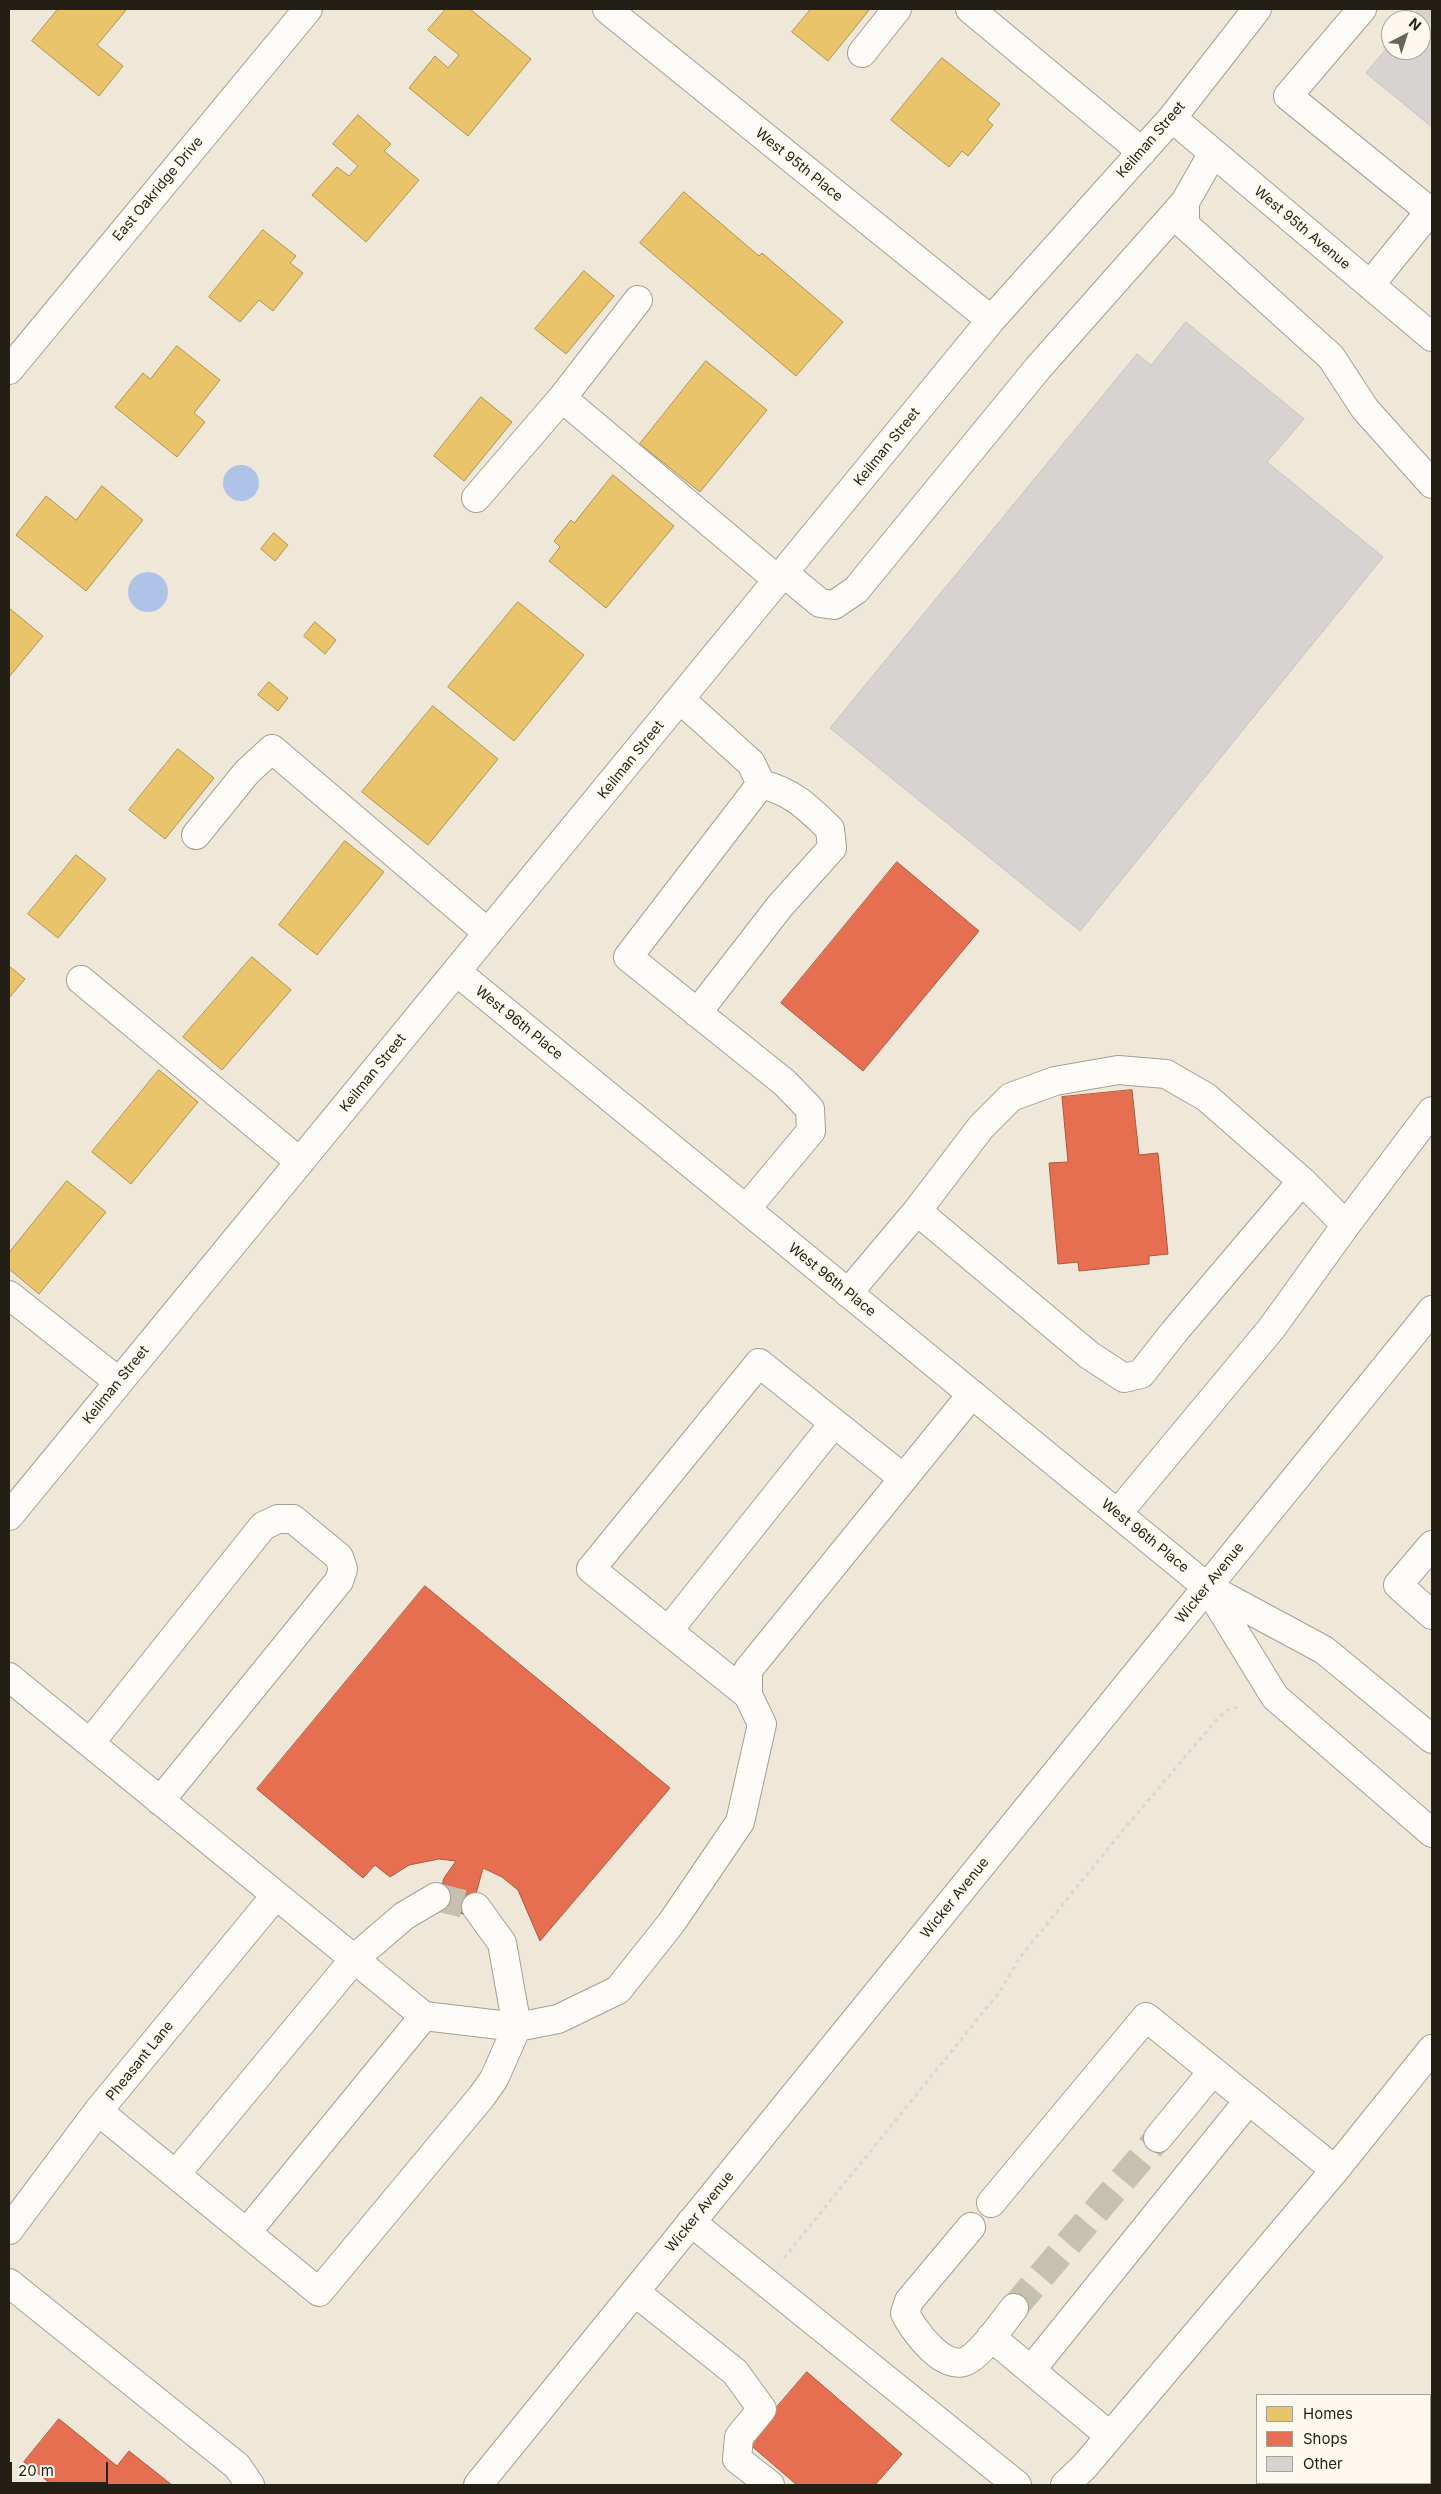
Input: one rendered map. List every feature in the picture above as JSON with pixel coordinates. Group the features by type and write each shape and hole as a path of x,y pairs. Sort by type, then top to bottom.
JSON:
{"main road":[{"name":"East Oakridge Drive","path":"9,370 308,9"},
{"name":"West 95th Place","path":"607,9 991,320"},
{"path":"862,53 897,9"},
{"path":"970,9 1142,152"},
{"name":"Keilman Street","path":"9,1516 991,320 1172,118 1257,9"},
{"path":"1362,9 1288,96 1431,212 1370,285"},
{"name":"West 95th Avenue","path":"1172,118 1432,337"},
{"path":"562,398 781,576 820,603 834,605 856,590 1038,368 1184,202 1213,153"},
{"path":"1184,202 1185,225 1331,357 1365,409 1432,484"},
{"path":"476,498 562,398 638,300"},
{"path":"680,700 751,763 761,784"},
{"path":"196,835 247,772 272,749 488,933"},
{"path":"746,1209 811,1131 810,1109 785,1083 628,957 761,784"},
{"path":"697,1013 780,906 832,848 830,829 800,800 782,789 761,784"},
{"name":"West 96th Place","path":"457,972 1207,1587 1324,1650 1432,1739"},
{"path":"81,980 300,1162"},
{"path":"848,1293 917,1211 982,1127 1011,1097 1055,1081 1118,1070 1166,1074 1206,1097 1302,1181 1346,1225"},
{"path":"1118,1513 1271,1329 1432,1111"},
{"path":"917,1211 1089,1355 1124,1378 1141,1374 1174,1332 1302,1181"},
{"path":"9,1295 119,1382"},
{"name":"Wicker Avenue","path":"478,2485 1432,1310"},
{"path":"748,1695 591,1569 759,1363 903,1478"},
{"path":"9,1677 424,2016 517,2026 558,2019 618,1990 677,1914 740,1822 762,1724 748,1695 748,1670 972,1394"},
{"path":"668,1632 834,1423"},
{"path":"90,1743 263,1526 278,1519 293,1519 339,1556 343,1569 339,1581 160,1801"},
{"path":"1432,1544 1398,1585 1432,1615"},
{"name":"West 96th Place","path":"1207,1587 1276,1697 1432,1833"},
{"name":"Pheasant Lane","path":"9,2230 98,2111 276,1895"},
{"path":"176,2174 354,1958 404,1916 436,1897"},
{"path":"98,2111 319,2292 490,2085 517,2026 502,1943 476,1907"},
{"path":"247,2232 424,2016"},
{"path":"991,2202 1146,2016 1334,2170"},
{"path":"1064,2485 1084,2467 1334,2170 1432,2049"},
{"path":"1158,2138 1213,2071"},
{"path":"1031,2370 1248,2100"},
{"path":"691,2222 1016,2485"},
{"path":"972,2227 909,2301 905,2314 924,2342 940,2355 955,2362 967,2362 991,2337 1014,2308"},
{"path":"9,2283 237,2466 250,2485"},
{"path":"635,2292 736,2372 762,2409 739,2437 737,2459 770,2485"},
{"path":"991,2337 1110,2436"}],"path":[{"path":"764,2282 998,1994 1021,1956 1124,1829 1218,1718 1228,1710 1241,1706"}],"water":[{"path":"241,465 248,466 254,470 258,476 258,490 254,496 248,500 241,501 234,500 228,496 224,490 223,483 224,476 228,470 234,466"},
{"path":"148,572 162,578 168,592 162,606 148,612 134,606 128,592 134,578"}],"building: Homes":[{"path":"58,9 127,9 97,45 123,66 99,96 32,41"},
{"path":"446,9 470,9 531,59 468,136 409,88 435,56 448,68 459,55 428,30"},
{"path":"811,9 870,9 828,61 792,32"},
{"path":"942,58 1000,104 987,120 993,125 968,156 962,151 949,167 891,120"},
{"path":"358,115 391,144 384,151 419,180 366,242 312,195 337,167 349,176 358,166 333,144"},
{"path":"684,192 759,256 762,253 843,322 796,376 640,243"},
{"path":"263,230 296,256 290,263 303,273 273,311 259,300 240,322 209,297"},
{"path":"584,271 614,296 566,354 535,329"},
{"path":"177,346 220,380 194,413 205,422 177,457 115,407 143,373 150,379"},
{"path":"706,361 767,410 700,492 640,444"},
{"path":"481,397 512,422 464,481 434,456"},
{"path":"613,475 674,526 606,608 549,561 560,547 554,541 571,520 574,523"},
{"path":"102,486 143,520 86,591 16,535 46,496 76,520"},
{"path":"274,533 288,545 275,561 261,549"},
{"path":"518,602 584,655 514,741 448,687"},
{"path":"9,608 43,636 9,677"},
{"path":"315,622 336,640 325,654 304,636"},
{"path":"269,682 288,698 278,711 258,695"},
{"path":"433,706 498,759 428,845 362,792"},
{"path":"178,749 214,778 165,839 129,810"},
{"path":"345,841 384,872 317,955 279,925"},
{"path":"76,855 106,879 58,938 28,914"},
{"path":"252,957 291,990 222,1070 183,1037"},
{"path":"9,966 25,979 9,998"},
{"path":"159,1070 198,1102 131,1184 92,1152"},
{"path":"67,1181 106,1212 39,1294 9,1269 9,1253"}],"building: Shops":[{"path":"897,862 979,931 863,1071 781,1003"},
{"path":"1132,1090 1139,1155 1158,1153 1168,1254 1149,1256 1149,1264 1079,1271 1078,1262 1058,1264 1049,1163 1068,1162 1062,1097"},
{"path":"425,1586 670,1788 540,1941 518,1890 502,1877 483,1868 470,1916 436,1906 444,1878 456,1861 439,1859 409,1865 390,1877 375,1865 363,1878 257,1789"},
{"path":"807,2372 902,2454 875,2485 797,2485 747,2442"},
{"path":"59,2419 117,2466 129,2451 172,2485 52,2485 24,2462"}],"building: Other":[{"path":"1432,9 1432,127 1366,73 1381,55 1381,60 1431,60 1431,10 1418,10"},
{"path":"1186,322 1304,419 1267,462 1383,557 1080,931 830,728 1137,354 1151,365"}],"tunnel":[{"path":"436,1897 476,1907"},
{"path":"1014,2308 1158,2138"}]}
